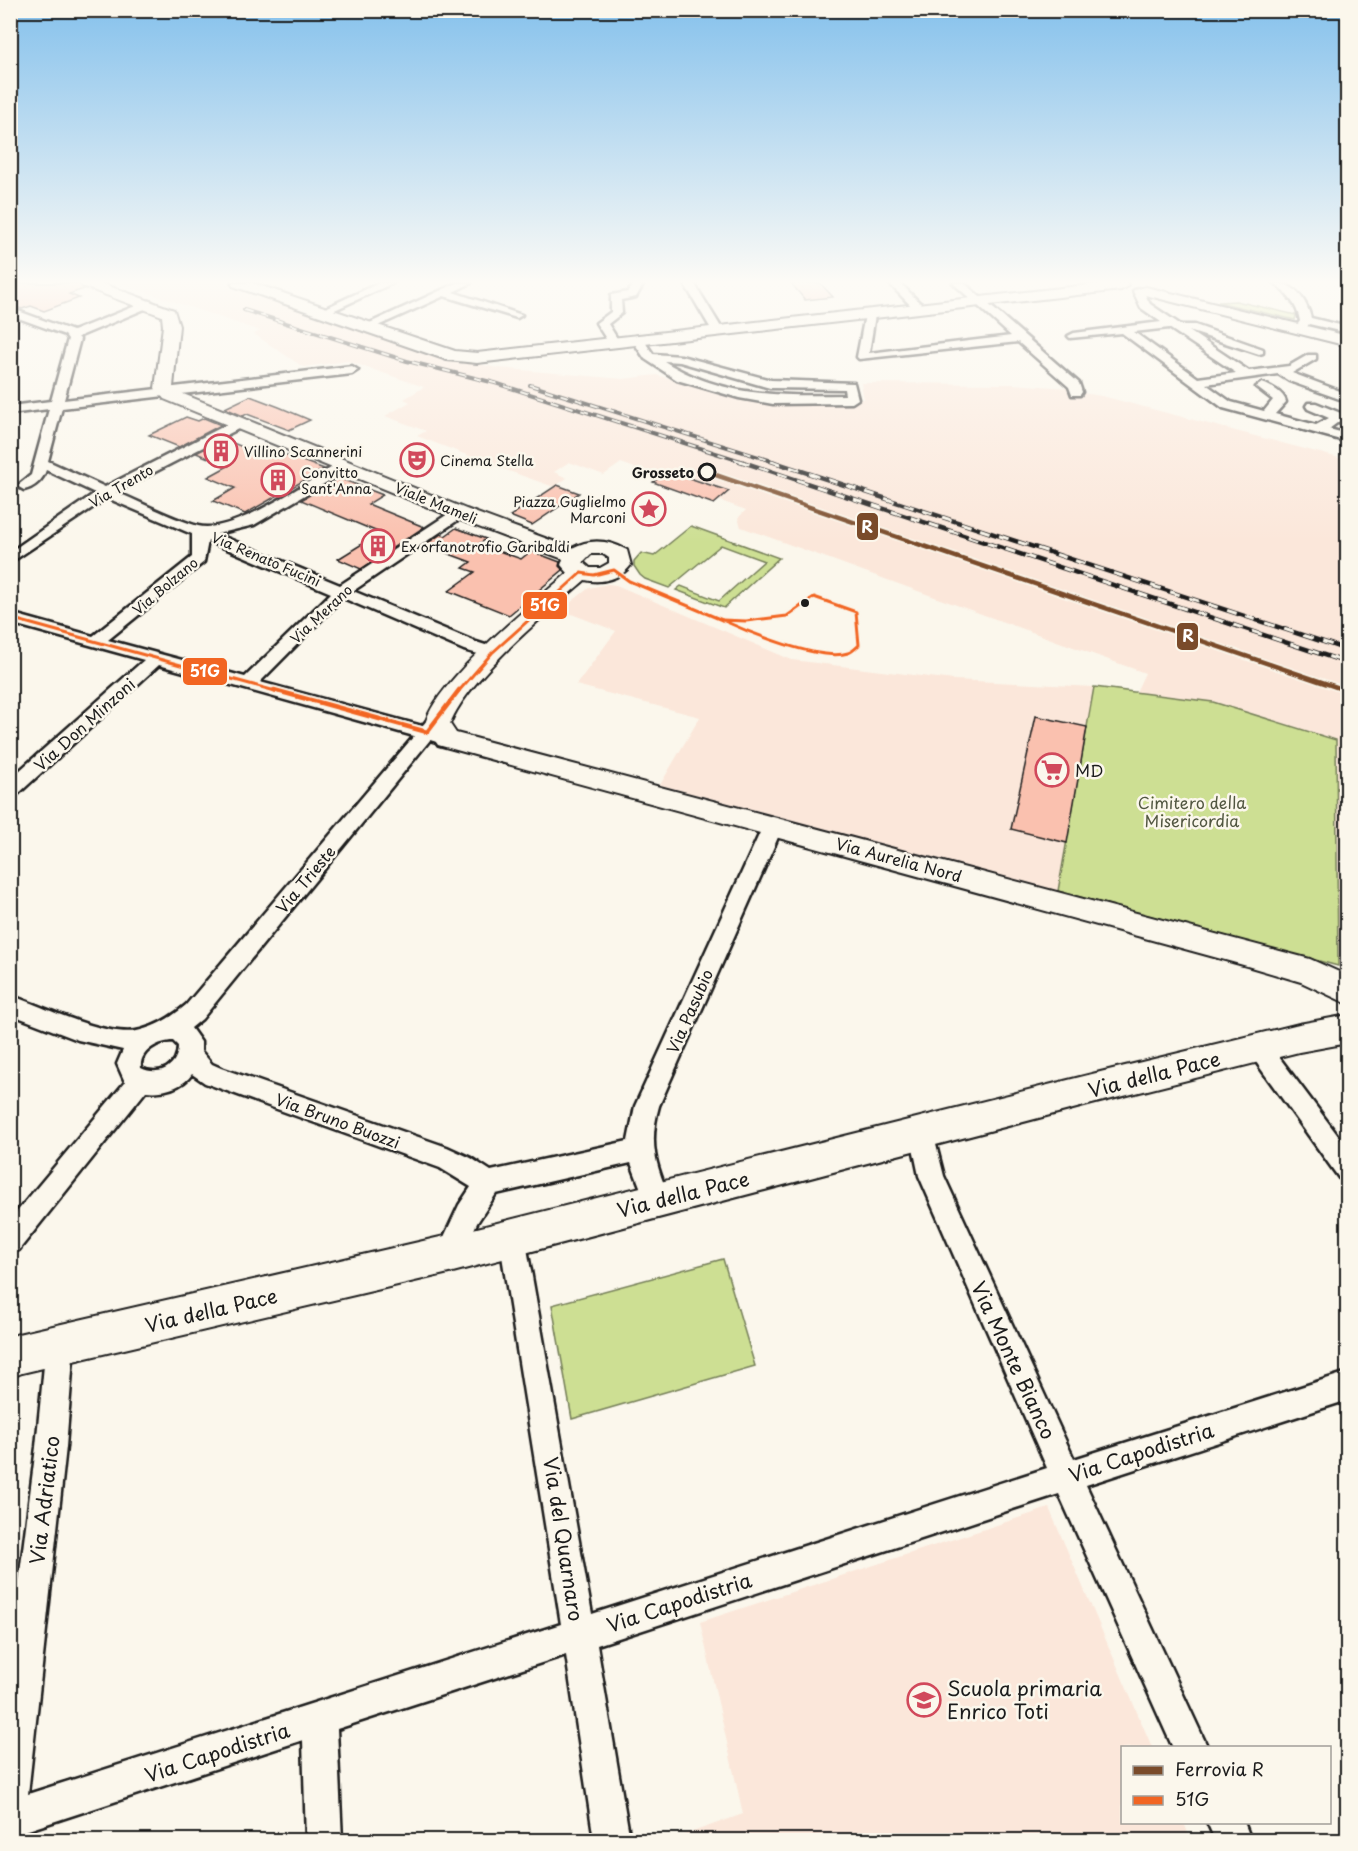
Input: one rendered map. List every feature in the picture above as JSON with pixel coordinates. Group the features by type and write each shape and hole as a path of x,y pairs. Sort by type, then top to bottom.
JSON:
{"street":[{"path":"17,487 37,477 66,369"},
{"path":"166,369 165,388 167,393"},
{"path":"669,369 681,377 743,395 773,400 852,399 850,386 770,384 720,369"},
{"path":"1056,369 1075,386 1076,392"},
{"path":"1179,369 1227,405 1347,438"},
{"path":"1239,369 1247,375"},
{"path":"1196,382 1290,369"},
{"path":"10,410 352,370"},
{"path":"1281,371 1293,378 1347,398"},
{"path":"1262,387 1279,398 1280,402 1267,416"},
{"name":"Viale Mameli","path":"167,393 578,564"},
{"path":"1312,406 1343,417"},
{"path":"1318,430 1343,417"},
{"name":"Via Trento","path":"10,559 107,492 238,424"},
{"name":"Via Renato Fucini","path":"41,462 79,481 470,646 492,653"},
{"path":"199,531 249,522 344,466"},
{"path":"17,487 57,481 79,481"},
{"name":"Via Merano","path":"249,683 342,591 459,513"},
{"name":"Via Bolzano","path":"97,642 199,559 201,543 199,531"},
{"name":"Via Trieste","path":"154,1036 180,1024 194,1012 438,729 454,696 578,564"},
{"path":"10,618 249,683 438,729"},
{"name":"Via Don Minzoni","path":"10,790 157,658"},
{"name":"Via Aurelia Nord","path":"438,729 773,826 1310,972 1347,991"},
{"name":"Via Pasubio","path":"658,1201 639,1150 640,1125 773,826"},
{"path":"10,1005 108,1039 133,1043 154,1036 180,1033 186,1037 192,1049 191,1056 181,1070 165,1080 148,1083 132,1076 129,1067 130,1057 136,1047 154,1036"},
{"name":"Via della Pace","path":"13,1355 449,1254 1259,1048 1347,1029"},
{"path":"1259,1048 1347,1170"},
{"name":"Via Bruno Buozzi","path":"191,1056 204,1071 213,1076 447,1159 488,1184"},
{"path":"10,1240 140,1081"},
{"name":"Via Monte Bianco","path":"922,1133 932,1176 998,1327 1190,1746"},
{"path":"449,1254 468,1214 488,1184 639,1150"},
{"name":"Via del Quarnaro","path":"512,1237 612,1840"},
{"name":"Via Adriatico","path":"10,1798 51,1447 60,1345"},
{"name":"Via Capodistria","path":"10,1818 1347,1386"},
{"path":"320,1719 324,1840"},
{"path":"1226,1824 1233,1840"}],"shaded area":[{"path":"372,369 515,369 623,379 656,375 733,395 788,401 864,399 861,383 1012,384 1069,388 1070,391 1102,396 1347,460 1347,968 1338,966 1336,740 1213,702 1136,692 1145,673 741,527 738,518 746,510 718,500 714,504 653,482 657,478 633,470 635,468 621,463 604,475 569,462 554,472 567,478 554,487 417,436 426,431 385,416 410,402 404,399 424,387"},
{"path":"608,584 616,585 792,660 954,680 1094,687 1058,891 660,785 700,717 576,685 616,631 561,610 589,588"},
{"name":"Scuola primaria Enrico Toti","path":"1049,1508 1152,1746 1121,1746 1121,1824 1184,1824 1191,1840 670,1840 743,1814 700,1622"}],"green space":[{"path":"691,526 779,558 724,608 676,590 681,586 719,601 764,561 721,545 669,588 640,575 634,566 634,561 641,553 654,556"},
{"name":"Cimitero della Misericordia","path":"1094,687 1213,702 1336,740 1338,966 1058,891"},
{"path":"723,1259 755,1366 572,1419 552,1305"}],"building":[{"path":"250,396 310,420 289,430 225,408"},
{"path":"186,417 198,421 204,418 221,425 179,447 149,435"},
{"name":"Convitto Sant'Anna","path":"223,439 255,452 265,447 324,469 245,514 213,501 235,488 208,477 228,466 196,453"},
{"name":"Grosseto","path":"669,471 729,491 714,504 653,482"},
{"path":"339,478 383,495 368,504 424,527 361,569 338,559 380,533 301,500"},
{"path":"557,485 579,493 532,525 510,516"},
{"path":"456,528 486,539 479,544 521,559 531,551 560,562 559,566 563,570 509,615 449,591 475,572 463,568 471,562 425,545 441,534 445,536"},
{"name":"MD","path":"1036,716 1087,727 1067,843 1011,829"}],"railway":[{"path":"441,369 495,383 744,462"},
{"path":"530,385 775,462"},
{"path":"740,461 1348,663"},
{"path":"771,461 1348,650"}],"rail line":[{"name":"R","path":"707,472 1348,691"}],"transit line":[{"name":"51G","path":"10,618 427,732 454,696 492,653 581,573 594,575 614,570 629,581 722,620"},
{"name":"51G","path":"814,597 856,612 859,645 849,653 833,655 766,640 722,620 746,621 787,616 814,597"}],"place":[{"name":"Villino Scannerini","path":"221,451"},
{"name":"Cinema Stella","path":"417,460"},
{"name":"Grosseto","path":"707,472"},
{"name":"Convitto Sant'Anna","path":"278,480"},
{"name":"Piazza Guglielmo Marconi","path":"649,509"},
{"name":"Ex orfanotrofio Garibaldi","path":"378,546"},
{"name":"MD","path":"1052,770"},
{"name":"Scuola primaria Enrico Toti","path":"924,1700"}]}
